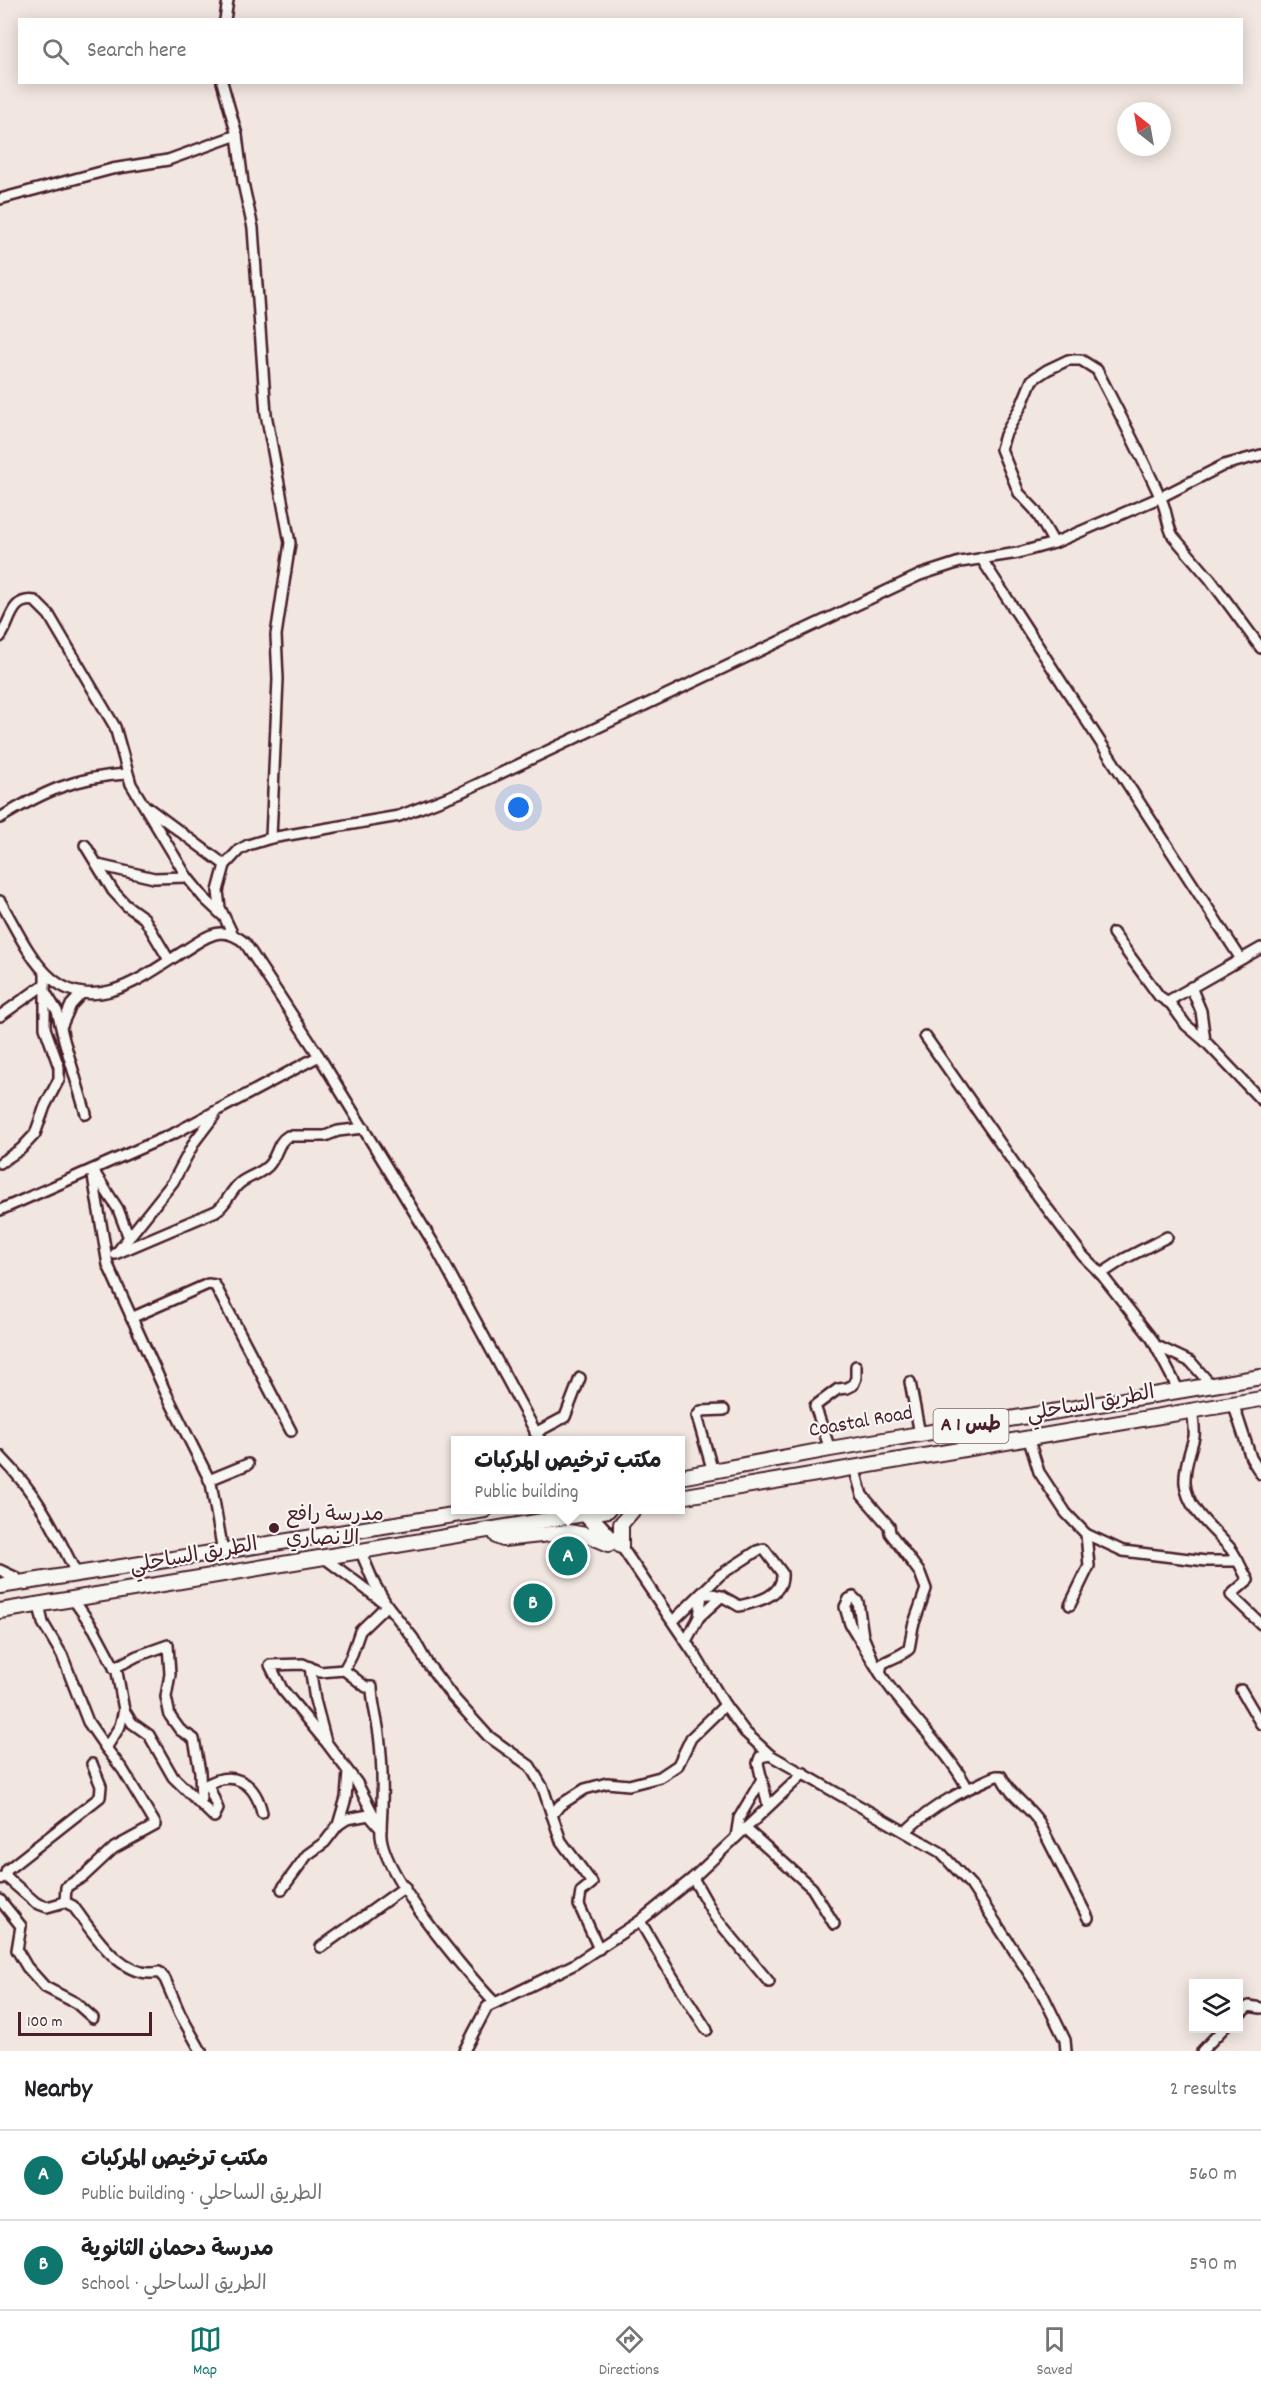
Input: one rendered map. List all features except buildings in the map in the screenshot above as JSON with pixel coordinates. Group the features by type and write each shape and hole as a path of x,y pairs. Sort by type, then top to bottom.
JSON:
{"highway":[{"name":"Coastal Road","path":"685,1476 830,1449 1261,1377"},
{"name":"الطريق الساحلي","path":"685,1496 1261,1398"},
{"path":"0,1586 455,1514"},
{"name":"الطريق الساحلي","path":"0,1611 360,1550 493,1530 570,1514"},
{"path":"493,1530 502,1539 569,1532 590,1536 615,1545 621,1524 629,1514"}],"street":[{"path":"225,18 228,0"},
{"path":"223,84 237,135 243,183 255,243 266,414 290,543 276,635 278,678 271,838"},
{"path":"0,199 112,169 168,160 237,135"},
{"path":"1054,543 1035,510 1019,493 1001,449 1005,435 1032,380 1068,360 1082,360 1097,370 1161,497 1173,537 1209,579 1261,648"},
{"path":"537,1436 435,1246 364,1128 250,949 233,935 220,908 218,891 225,865 239,850 271,838 377,821 441,802 920,575 981,558 1018,553 1054,543 1161,497 1224,465 1261,455"},
{"path":"981,558 1241,959"},
{"path":"0,637 13,608 23,601 34,601 53,620 115,727 126,774 142,804 187,878 224,916"},
{"path":"0,818 55,788 78,780 126,774"},
{"path":"142,804 225,865"},
{"path":"85,845 119,898 144,918 169,960"},
{"path":"98,865 154,878 187,878"},
{"path":"0,901 45,973 62,986 82,993 102,993 121,988 213,935 233,935"},
{"path":"1113,933 1159,996 1168,1001 1186,1025 1205,1041 1261,1100"},
{"path":"1168,1001 1261,948"},
{"path":"0,1163 21,1149 35,1134 45,1106 59,1079 59,1067 45,1028 45,973"},
{"path":"0,1016 44,987"},
{"path":"44,987 54,1004 86,1114"},
{"path":"1191,987 1201,1011 1205,1041"},
{"path":"61,1027 70,1005 82,993"},
{"path":"926,1036 1030,1185 1083,1256 1101,1274 1156,1346 1179,1391"},
{"path":"0,1210 128,1155 219,1111 319,1056"},
{"path":"108,1265 173,1182 195,1141 219,1111"},
{"path":"115,1254 216,1211 238,1185 269,1165 274,1159 279,1143 288,1136 325,1136 364,1128"},
{"path":"93,1170 110,1195 129,1238"},
{"path":"93,1170 108,1265 209,1480 214,1494 223,1552"},
{"path":"1101,1274 1124,1259 1167,1237"},
{"path":"131,1318 208,1284 215,1285 291,1431"},
{"path":"1156,1346 1191,1362 1211,1385"},
{"path":"830,1449 815,1406 838,1389 853,1385 856,1378 856,1366"},
{"path":"541,1436 565,1417 580,1378"},
{"path":"910,1382 920,1434"},
{"path":"1233,1403 1251,1458 1261,1474"},
{"path":"1192,1409 1194,1435 1187,1457 1185,1483 1187,1491 1192,1504 1210,1528 1231,1548 1248,1580 1231,1595 1261,1624"},
{"path":"713,1472 697,1416 701,1411 724,1410"},
{"path":"1028,1437 1039,1472 1066,1513 1086,1534 1123,1551 1206,1561 1238,1561"},
{"path":"0,1456 23,1480 42,1507 76,1574"},
{"path":"209,1480 248,1464"},
{"path":"854,1467 862,1496 889,1526 890,1533 920,1573 926,1589 912,1626 909,1649 878,1669"},
{"path":"587,1514 630,1561 673,1621 725,1706 745,1732 770,1755 940,1852 971,1885 1042,1993 1065,2040 1066,2051"},
{"path":"1070,1605 1089,1566 1086,1534"},
{"path":"673,1621 720,1575 757,1551 764,1549 782,1573 781,1585 772,1594 758,1602 739,1606 722,1596 709,1593 702,1595"},
{"path":"360,1550 374,1583 387,1605 413,1638 427,1663 452,1696 488,1736 530,1766 543,1788 561,1841 592,1883 581,1892 579,1905 598,1948"},
{"path":"323,1557 387,1605"},
{"path":"0,1570 15,1576 22,1583"},
{"path":"699,1617 702,1595"},
{"path":"686,1641 699,1617 722,1596"},
{"path":"878,1669 863,1636 858,1602 853,1597 849,1599 845,1608 850,1624 896,1698 957,1769 967,1787"},
{"path":"74,1599 94,1629 114,1668 122,1690 124,1710 120,1726 106,1748"},
{"path":"39,1605 43,1623 62,1655 88,1722 123,1770 156,1825 114,1848 84,1876 66,1887 65,1902"},
{"path":"344,1670 360,1630 387,1605"},
{"path":"114,1668 137,1656 168,1646 170,1674 166,1696 170,1716 180,1730 194,1739 204,1786 218,1809 214,1817 173,1777 149,1735 132,1723 124,1710"},
{"path":"381,1829 357,1783 282,1689 270,1665 303,1664 321,1672 344,1670 366,1687 372,1687 383,1781 381,1835 385,1851 421,1913 495,2003"},
{"path":"310,1667 315,1700 326,1742"},
{"path":"1241,1690 1261,1724"},
{"path":"552,1815 560,1805 585,1790 607,1783 629,1785 660,1777 678,1765 691,1738 725,1706"},
{"path":"768,1806 758,1763 760,1757 770,1755"},
{"path":"92,1764 101,1786 100,1797 7,1869 3,1877 36,1903 46,1907 65,1902 73,1906 121,1964 148,1975 159,1972 201,2051"},
{"path":"338,1825 346,1798 348,1772"},
{"path":"464,2051 487,2007 573,1965 640,1920 693,1878 804,1773"},
{"path":"906,1831 916,1821 967,1787 1001,1776 1011,1793 1022,1805 1031,1810 1039,1822 1089,1918"},
{"path":"201,1804 204,1786 213,1780 231,1777 251,1786 260,1801 262,1813"},
{"path":"736,1837 739,1818 762,1779"},
{"path":"282,1889 307,1855 325,1842 338,1825 347,1819 369,1815 381,1829"},
{"path":"745,1827 812,1888 834,1924"},
{"path":"693,1878 715,1917 768,1982"},
{"path":"321,1947 405,1887"},
{"path":"0,1900 21,1926 17,1950 27,1967 45,1987 76,2003 93,2019"},
{"path":"640,1920 672,1976 707,2030"},
{"path":"1243,2011 1249,2006 1261,2008"},
{"path":"1202,2051 1219,2033"}],"place":[{"name":"مدرسة رافع الانصاري","path":"274,1528"},
{"name":"مكتب ترخيص المركبات","path":"568,1556"},
{"name":"مدرسة دحمان الثانوية","path":"533,1603"}]}
